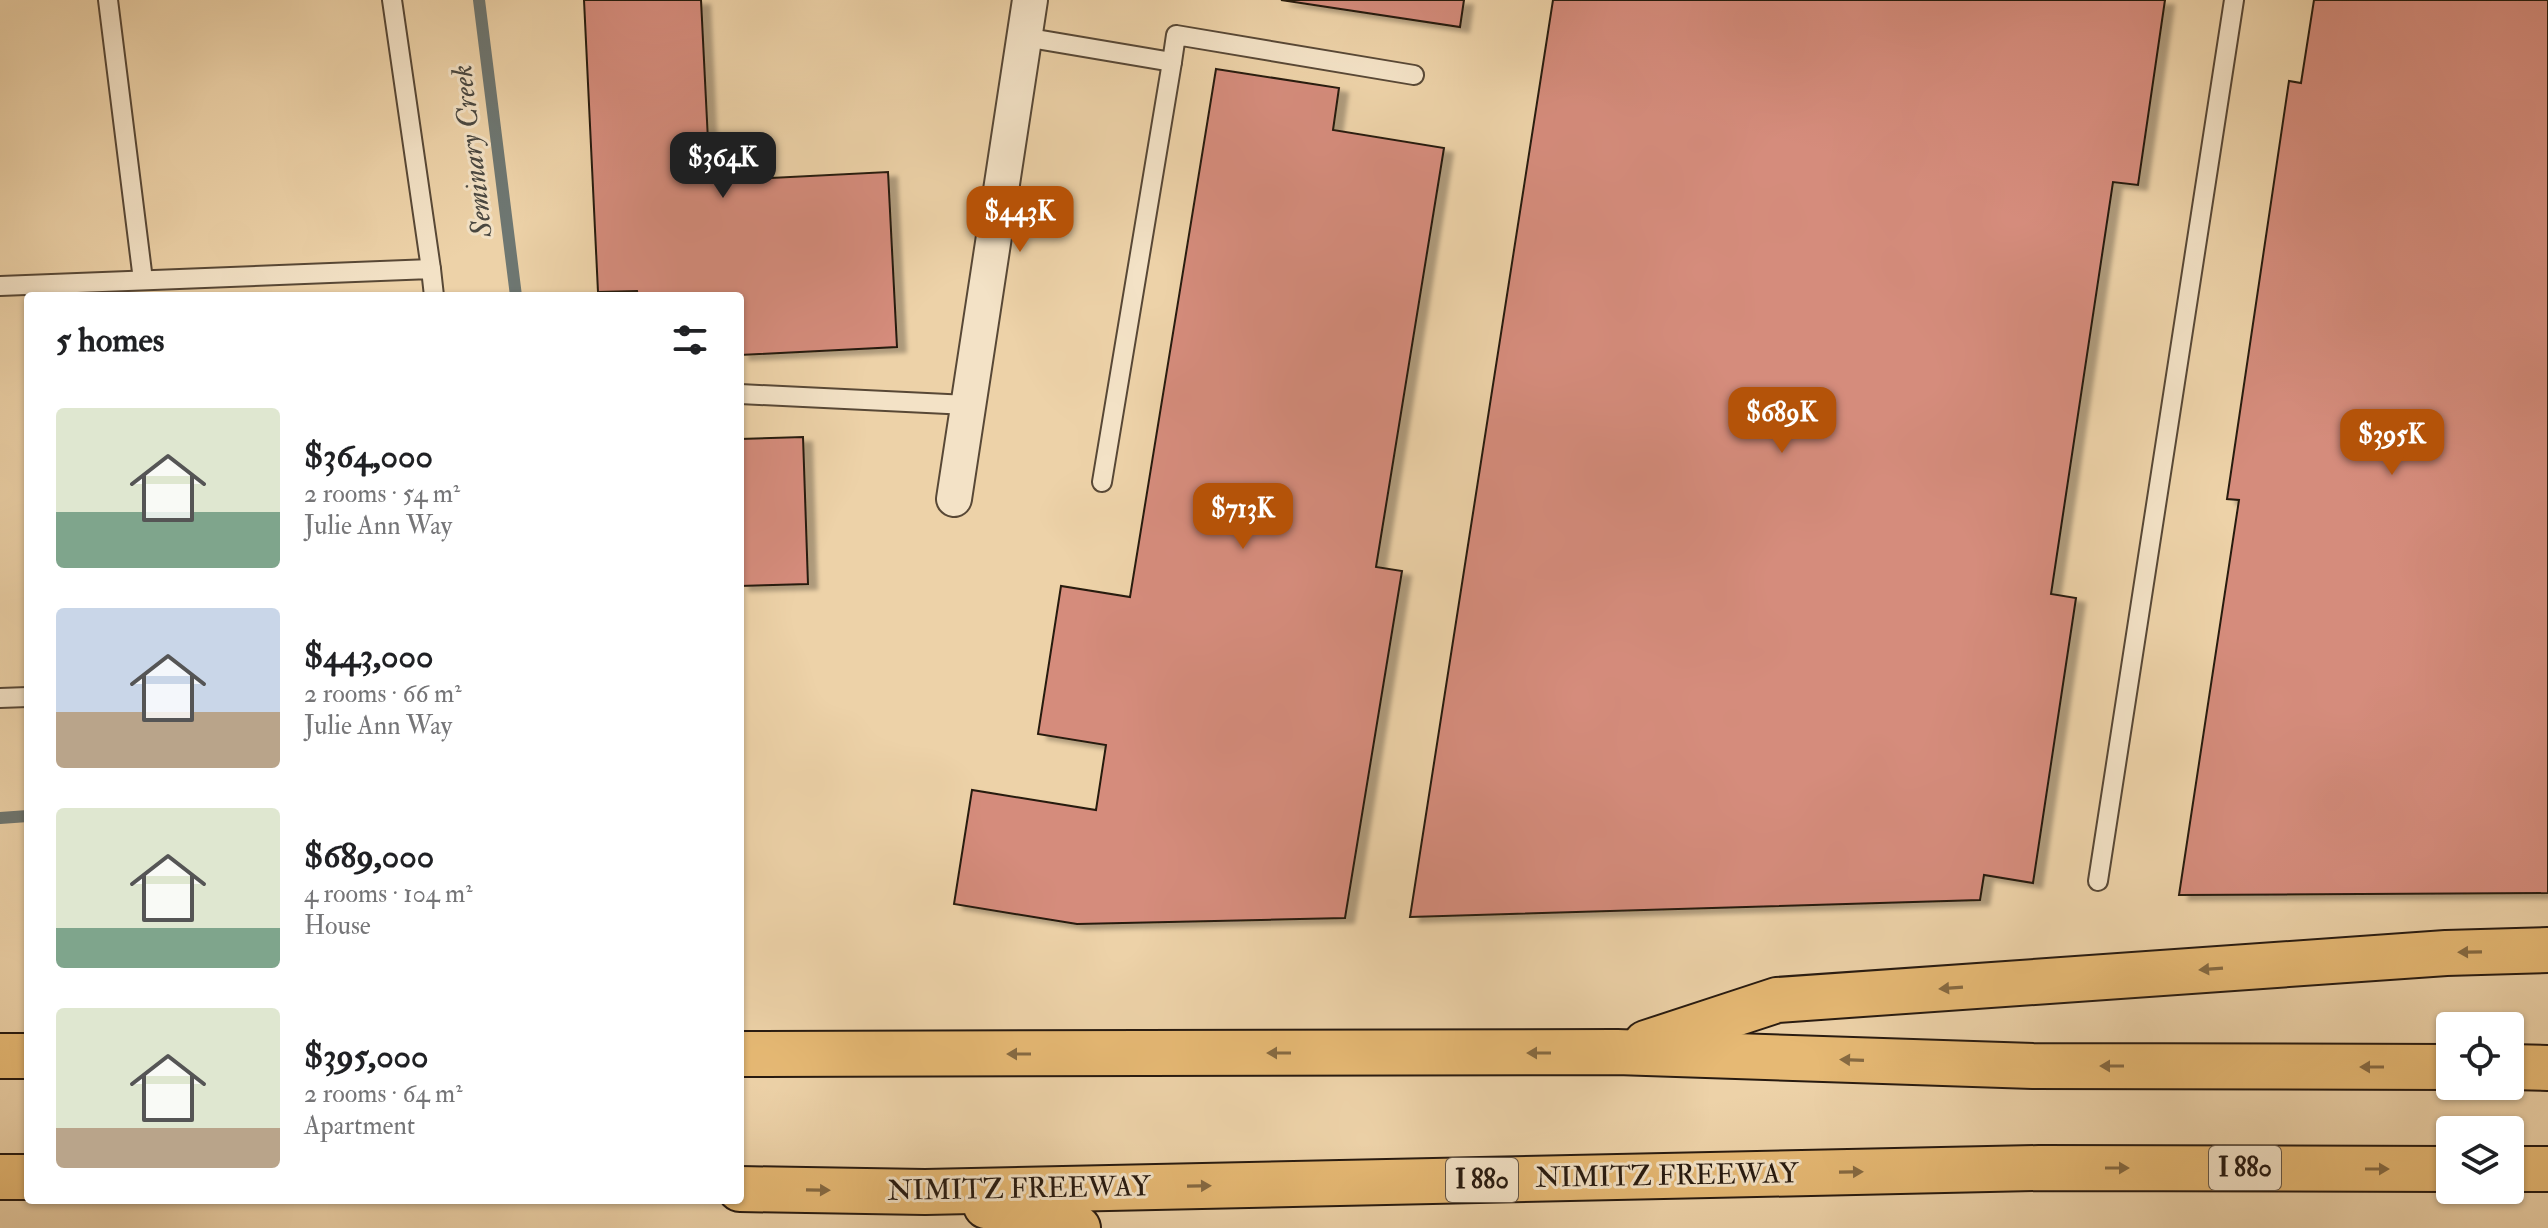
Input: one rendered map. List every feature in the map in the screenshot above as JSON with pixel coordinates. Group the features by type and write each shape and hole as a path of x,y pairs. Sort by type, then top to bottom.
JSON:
{"highway":[{"path":"1617,1052 1777,1000 2446,953 2548,950"},
{"path":"744,1054 1617,1052 2033,1066 2436,1067"},
{"path":"0,1056 24,1056"},
{"path":"2524,1067 2548,1068"},
{"name":"NIMITZ FREEWAY","path":"744,1189 925,1192 2023,1168 2436,1169"},
{"path":"2524,1169 2548,1169"},
{"path":"0,1177 24,1177"},
{"path":"925,1192 1078,1228"}],"street":[{"path":"954,499 1030,0"}],"lane":[{"path":"108,0 143,280"},
{"path":"392,0 434,292"},
{"path":"2098,881 2234,0"},
{"path":"1102,482 1176,35 1414,75"},
{"path":"1024,37 1172,62"},
{"path":"0,286 431,269"},
{"path":"744,394 968,405"},
{"path":"0,698 24,697"}],"building":[{"path":"584,0 701,0 710,181 888,172 897,347 744,355 744,292 598,292"},
{"path":"1281,0 1464,0 1460,27"},
{"path":"1553,0 2165,0 2138,185 2113,182 2051,594 2076,598 2033,883 1984,875 1980,900 1410,917"},
{"path":"2314,0 2548,0 2548,893 2179,895 2239,500 2227,499 2289,81 2301,83"},
{"path":"1216,69 1339,88 1333,130 1444,148 1376,567 1402,571 1345,918 1077,924 954,904 972,790 1096,810 1106,745 1038,734 1061,586 1130,597"},
{"path":"803,437 808,584 744,586 744,439"}],"waterway":[{"name":"Seminary Creek","path":"479,0 516,292"},
{"path":"0,818 24,816"}]}
